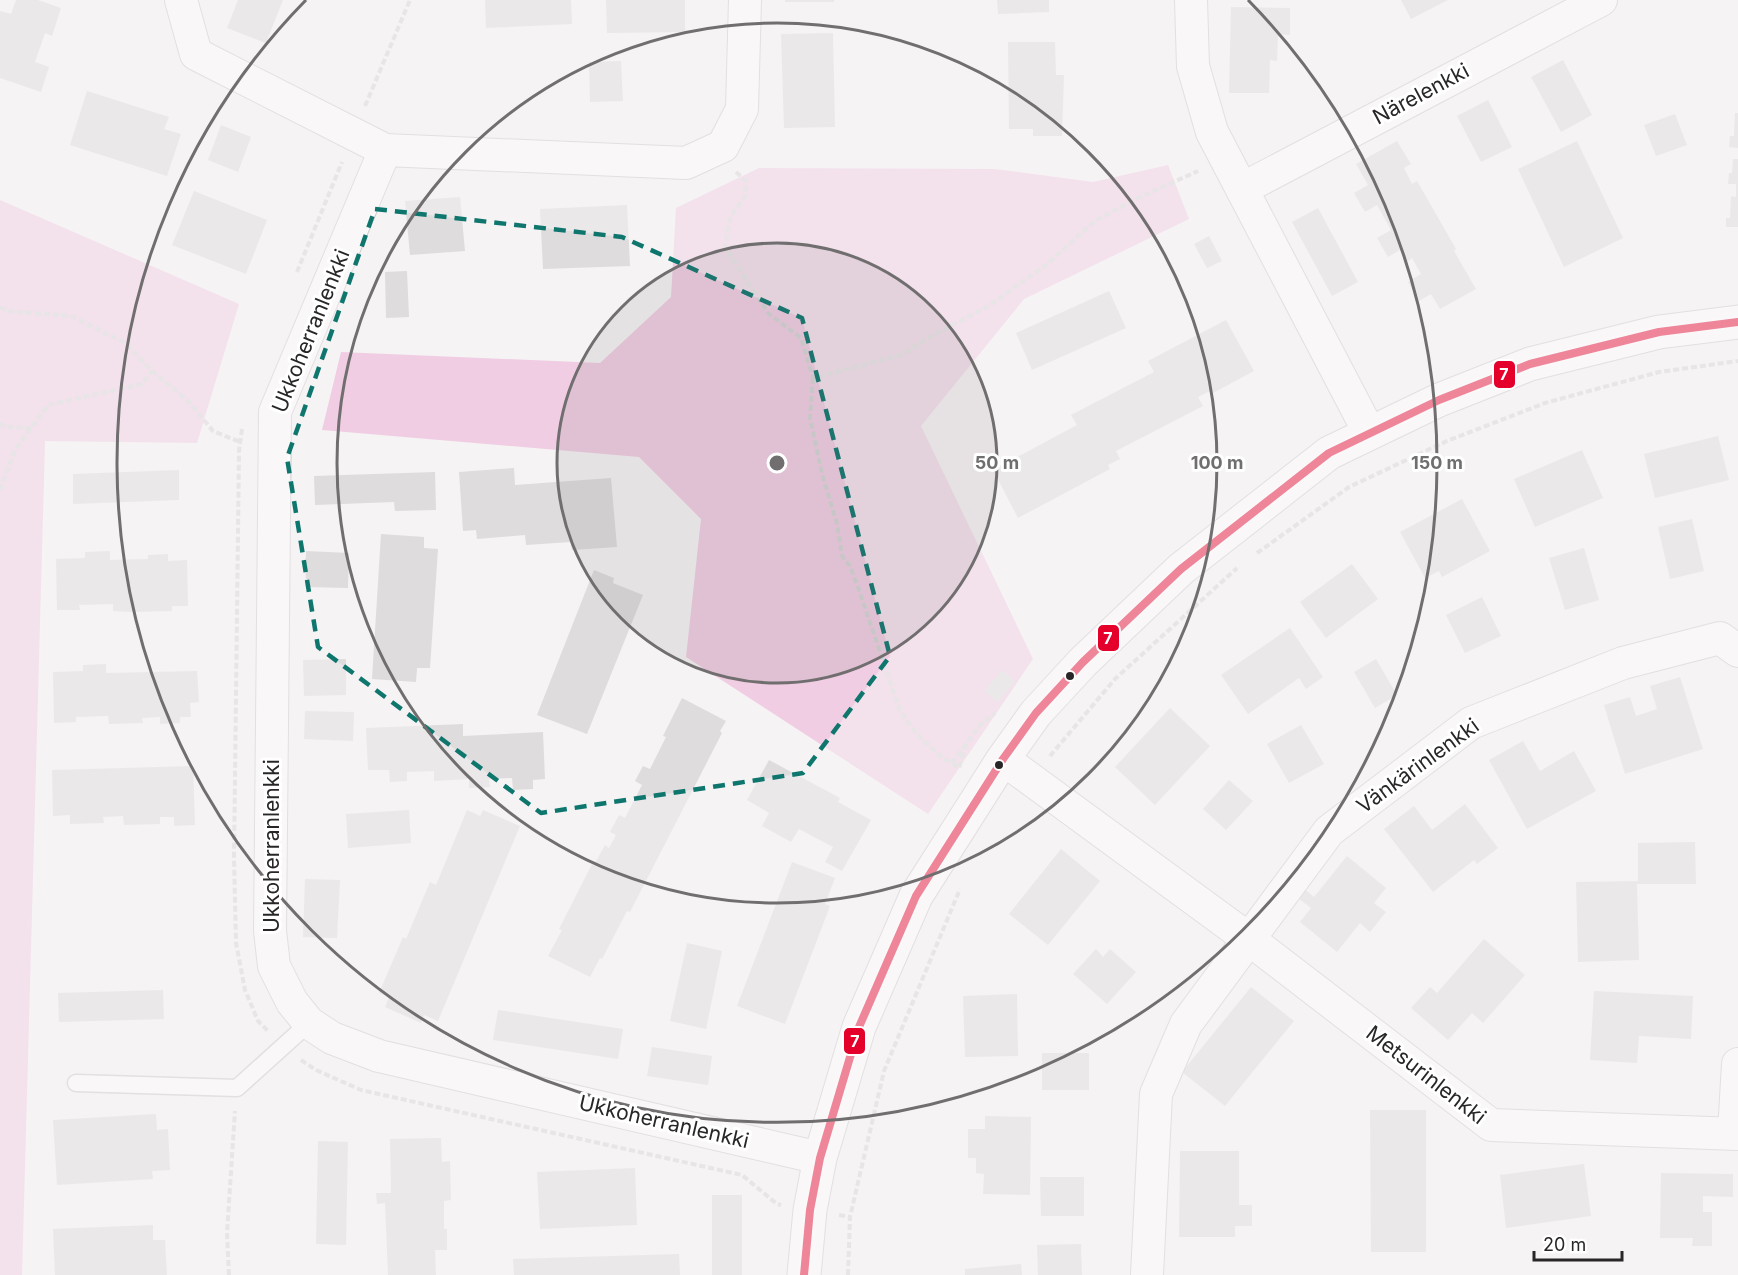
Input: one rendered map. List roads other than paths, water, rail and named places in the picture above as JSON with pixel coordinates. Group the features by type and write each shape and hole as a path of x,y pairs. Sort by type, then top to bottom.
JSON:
{"street":[{"path":"181,0 196,54 385,150 686,163 708,155 723,146 742,109 745,0"},
{"path":"1191,0 1193,66 1212,132 1369,432"},
{"name":"Närelenkki","path":"1237,179 1601,0"},
{"name":"Ukkoherranlenkki","path":"385,150 275,412 270,931 274,966 292,1002 309,1023 332,1038 379,1056 820,1158"},
{"path":"804,1275 810,1210 820,1158 859,1027 916,896 1003,759 1036,713 1083,662 1181,569 1329,453 1369,432 1439,400 1530,364 1659,332 1738,322"},
{"name":"Vänkärinlenkki","path":"1250,940 1329,831 1471,723 1623,663 1720,638 1738,651"},
{"name":"Metsurinlenkki","path":"1003,759 1250,940 1491,1125 1736,1134"},
{"path":"1147,1275 1156,1094 1186,1024 1250,940"},
{"path":"1736,1134 1738,1064"}],"lane":[{"path":"76,1083 237,1088 309,1023"}]}
